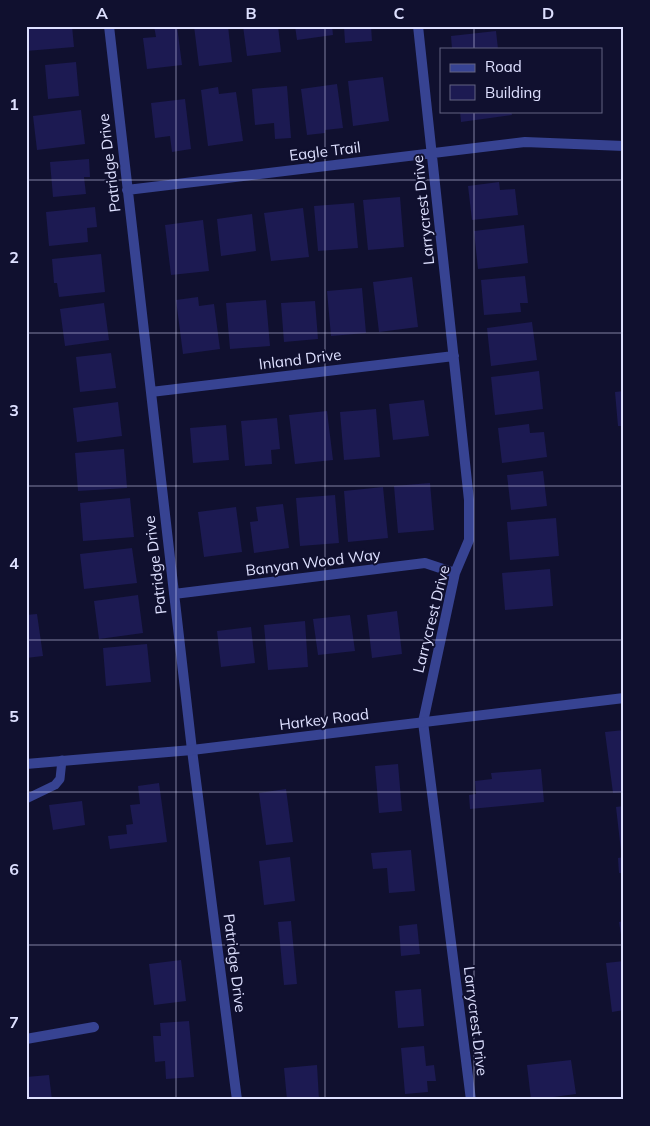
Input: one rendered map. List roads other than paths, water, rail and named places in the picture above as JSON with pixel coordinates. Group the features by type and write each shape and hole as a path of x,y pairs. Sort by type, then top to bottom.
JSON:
{"street":[{"name":"Patridge Drive","path":"108,26 192,750 237,1100"},
{"name":"Larrycrest Drive","path":"418,26 469,500 469,540 455,573 423,722 471,1100"},
{"name":"Eagle Trail","path":"127,190 526,142 624,146"},
{"name":"Inland Drive","path":"151,392 454,356"},
{"name":"Banyan Wood Way","path":"174,594 424,563 455,573"},
{"name":"Harkey Road","path":"26,764 192,750 624,698"},
{"path":"26,1039 94,1027"}],"lane":[{"path":"26,799 55,785 60,779 62,760"}]}
